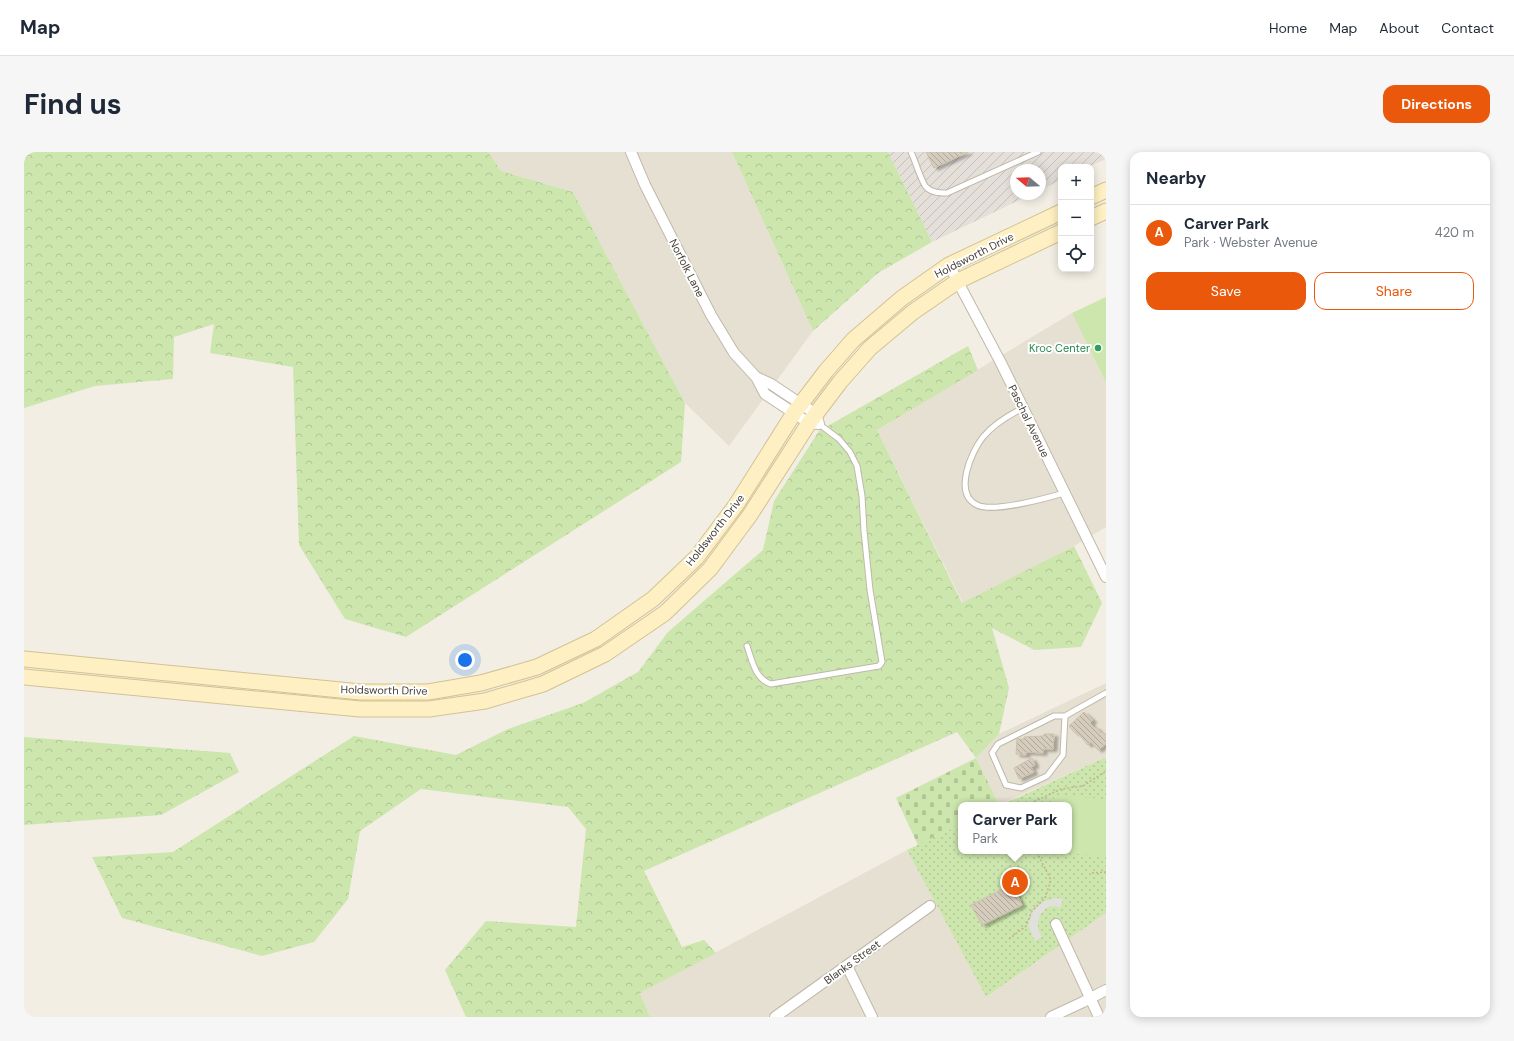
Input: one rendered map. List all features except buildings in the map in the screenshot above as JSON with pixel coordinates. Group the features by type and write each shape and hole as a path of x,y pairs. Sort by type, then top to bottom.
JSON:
{"main road":[{"path":"1094,196 1106,190"},
{"path":"1094,217 1106,211"},
{"name":"Holdsworth Drive","path":"24,659 361,692 428,692 481,683 537,667 596,639 628,617 653,599 696,557 736,505 798,409 826,371 853,340 902,298 950,265 1058,213"},
{"name":"Holdsworth Drive","path":"24,677 360,709 429,710 484,701 543,684 604,654 665,613 710,569 750,515 840,382 870,348 913,312 958,281 1058,233"},
{"path":"152,690 154,672"}],"street":[{"name":"Norfolk Lane","path":"631,152 645,185 711,315 734,353 756,377 765,394 798,409 815,420"},
{"name":"Paschal Avenue","path":"950,265 1023,408 1106,578"},
{"name":"Blanks Street","path":"775,1017 930,906"},
{"path":"1056,924 1099,1017"},
{"path":"847,966 872,1017"},
{"path":"1050,1017 1106,990"}],"lane":[{"path":"911,152 926,187 932,192 939,193 947,193 1038,152"},
{"path":"1023,408 1012,414 984,436 975,450 965,478 965,491 970,500 977,505 984,507 1008,506 1039,501 1064,493"},
{"path":"747,646 757,673 764,682 771,684 879,666 882,662 870,590 862,496 857,466 850,452 839,439 815,420"},
{"path":"1065,716 1063,755 1047,776 1021,788 1006,785 992,753 998,744 1054,716 1065,716 1106,693"}],"path":[{"path":"1033,802 1061,789 1083,786 1106,771"},
{"path":"1009,939 1026,926 1026,922 1032,911 1045,898 1050,880 1037,854"},
{"path":"1092,872 1106,872"}],"shaded area":[{"path":"488,152 732,152 813,331 729,446 685,403 573,192 501,171"},
{"path":"888,152 1106,152 1106,159 1094,164 1058,164 1058,181 1046,187 1046,164 1010,164 1010,200 1020,200 932,242"},
{"path":"1072,313 1106,383 1106,527 1074,546 963,603 877,430"},
{"path":"1106,683 1106,757 1006,802 998,802 976,758 999,734"},
{"path":"907,850 986,997 1106,913 1106,1017 650,1017 640,993"},
{"path":"1056,898 1063,899 1060,908 1056,906 1047,907 1040,915 1038,930 1042,937 1035,941 1029,927 1032,912 1044,901"}],"green space":[{"path":"24,152 488,152 501,171 573,192 685,403 681,462 406,637 345,619 299,545 293,367 210,353 214,324 174,337 173,379 95,386 24,408"},
{"path":"732,152 888,152 932,242 878,273 813,331"},
{"name":"Kroc Center","path":"1106,297 1106,383 1072,313"},
{"path":"968,346 978,370 877,430 962,603 1074,546 1102,603 1081,647 1034,650 992,628 1009,688 999,734 976,758 957,732 644,871 682,947 704,940 716,953 640,993 650,1017 466,1017 445,970 486,921 576,927 586,829 568,807 421,789 360,831 348,899 314,942 262,956 122,918 92,857 173,852 354,736 456,755 508,729 583,703 638,672 668,632 763,550 774,501 819,431"},
{"path":"24,737 230,753 239,772 161,815 24,825"},
{"path":"1106,757 1106,913 986,997 907,850 958,825 958,854 1072,854 1072,802 1008,802"},
{"path":"976,758 998,802 958,802 958,825 918,845 896,798"},
{"path":"1054,795 1106,799 1106,856 1072,854 1072,802 1054,802"}],"place":[{"name":"Kroc Center","path":"1098,348"},
{"name":"Carver Park","path":"1015,882"}]}
